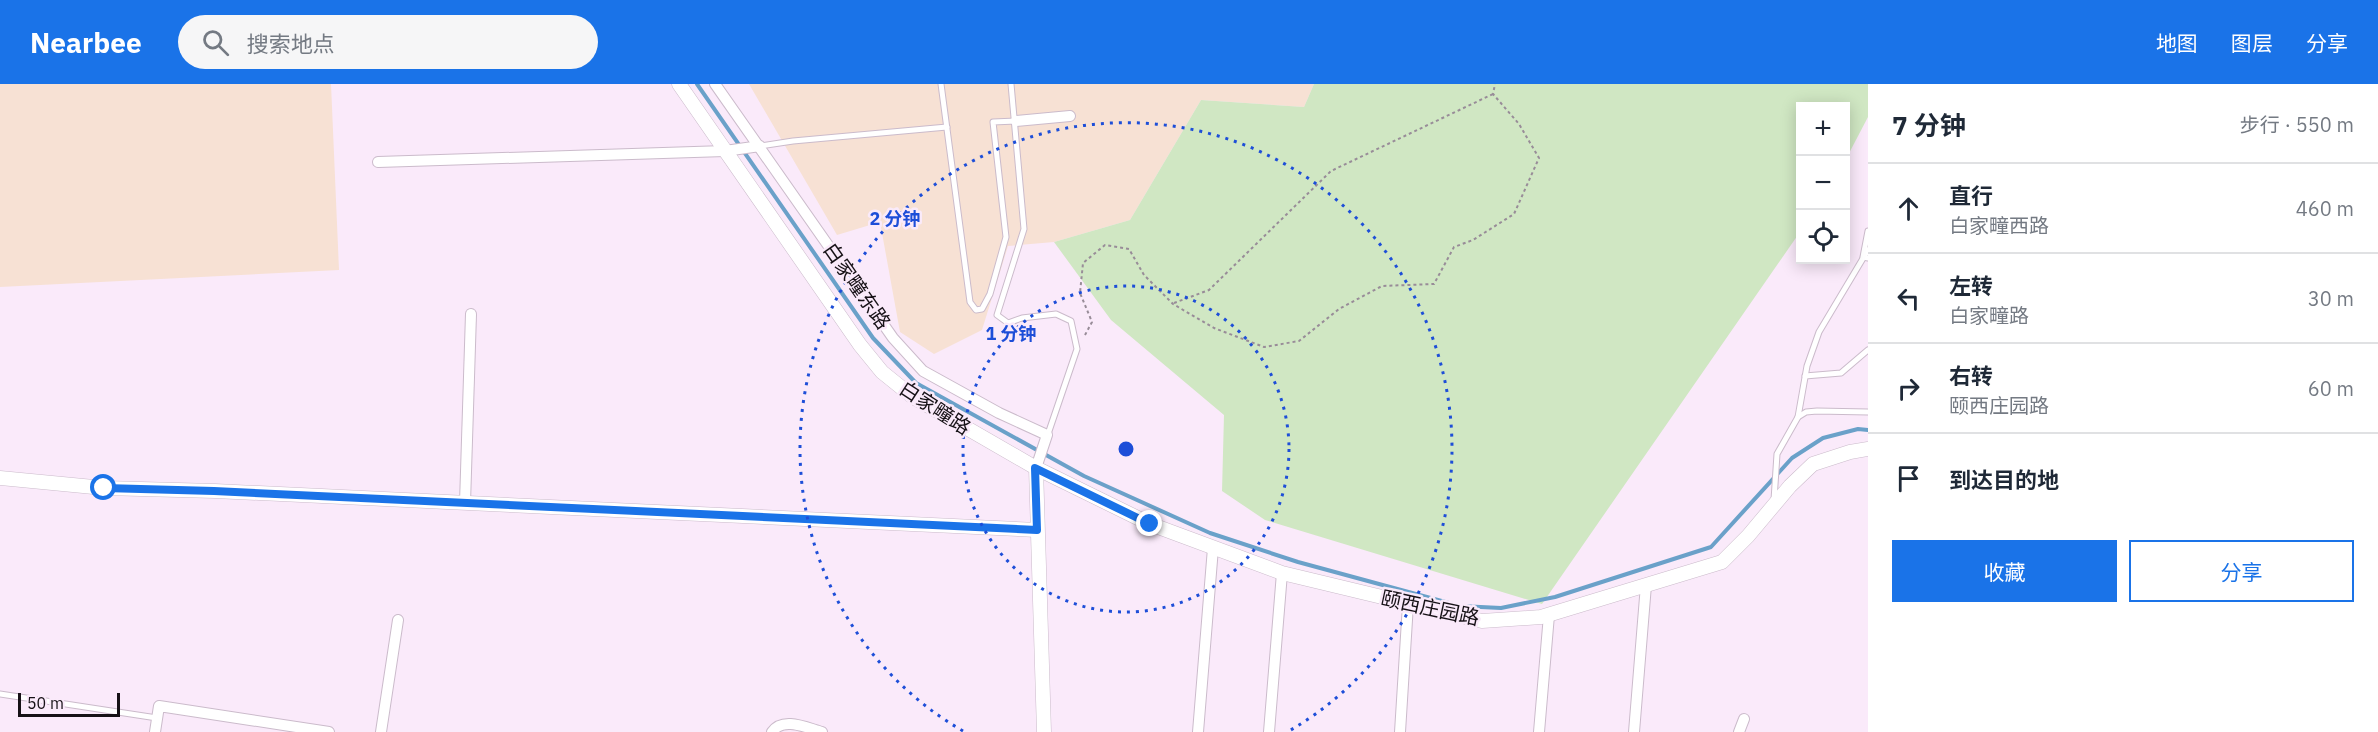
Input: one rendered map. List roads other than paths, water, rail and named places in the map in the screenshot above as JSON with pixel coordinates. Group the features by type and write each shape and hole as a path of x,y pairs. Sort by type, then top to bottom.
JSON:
{"street":[{"name":"白家疃路","path":"679,84 730,151 860,345 882,372 913,397 1037,464"},
{"name":"白家疃东路","path":"716,84 755,147 893,338 923,371 999,413 1047,435"},
{"path":"1016,121 1070,116"},
{"path":"378,162 730,151 755,147"},
{"path":"465,503 471,314"},
{"path":"1044,732 1037,464 1047,435"},
{"name":"颐西庄园路","path":"1037,464 1150,524 1282,573 1482,621 1548,615 1722,562 1748,536 1790,486 1813,464 1850,452 1868,449"},
{"path":"0,478 104,488 1037,530"},
{"path":"1198,732 1213,548"},
{"path":"1269,732 1282,573"},
{"path":"1634,732 1646,585"},
{"path":"1400,732 1408,604"},
{"path":"1539,732 1548,615"},
{"path":"381,732 398,620"},
{"path":"155,732 159,706 310,731 329,732"},
{"path":"1739,732 1744,719"},
{"path":"772,732 775,728 788,723 822,732"}],"lane":[{"path":"941,84 970,302 976,310 982,309 990,294 1006,237 993,122 1016,121"},
{"path":"1011,84 1024,229 997,315 1008,322 1056,314 1071,321 1077,349 1047,435"},
{"path":"755,147 793,141 946,127"},
{"path":"1865,257 1868,231"},
{"path":"1773,506 1777,453 1798,417 1805,376 1819,332 1868,250"},
{"path":"1805,376 1841,372 1868,350"},
{"path":"1798,417 1806,412 1816,411 1868,412"},
{"path":"0,694 157,718"}],"waterway":[{"path":"697,84 873,338 916,383 1084,476 1210,533 1298,562 1460,606 1501,608 1555,597 1711,547 1792,458 1823,438 1858,429 1868,430"}]}
